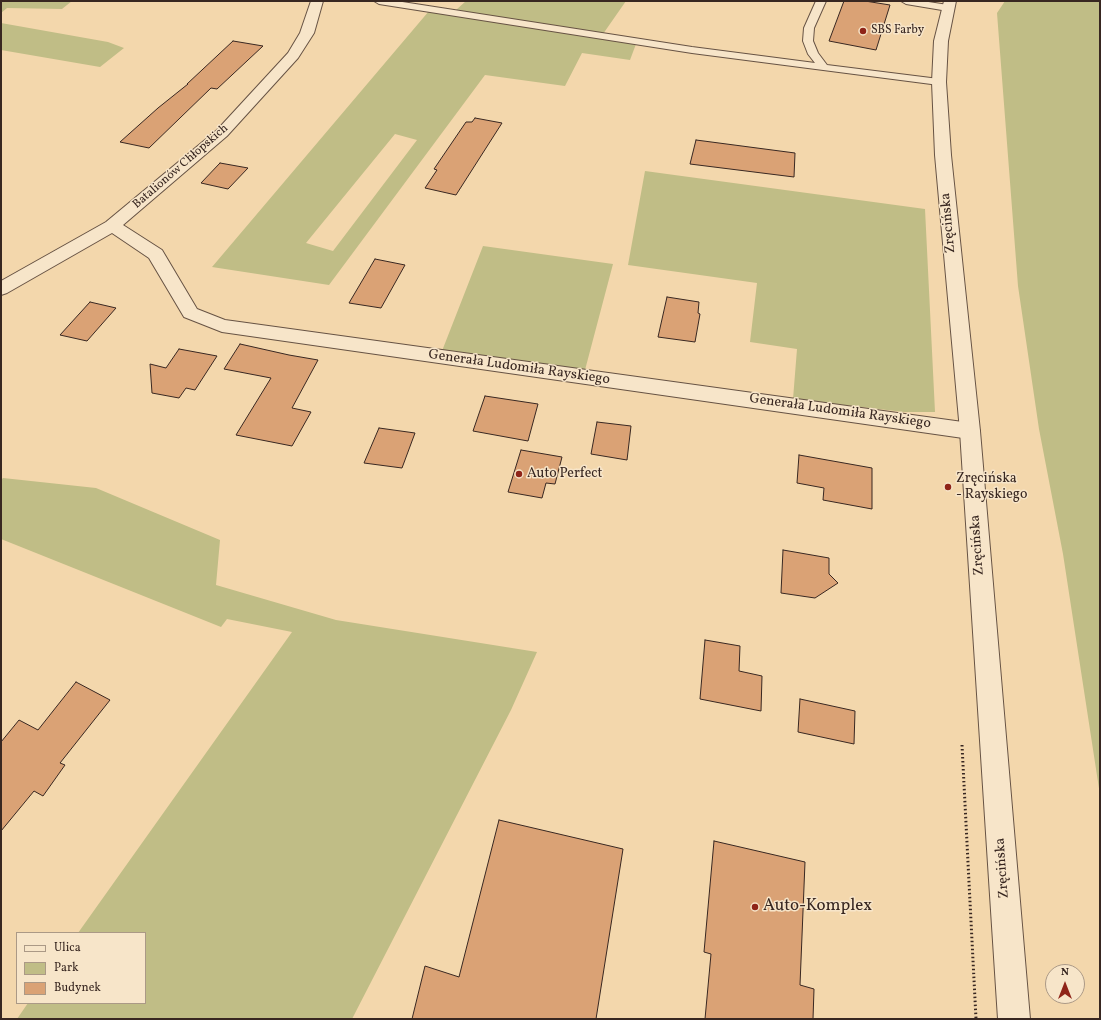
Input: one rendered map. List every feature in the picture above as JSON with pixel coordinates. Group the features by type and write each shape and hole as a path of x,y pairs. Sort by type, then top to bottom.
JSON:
{"street":[{"name":"Batalionów Chłopskich","path":"1,289 112,226 222,133 293,55 307,32 317,1"},
{"name":"Zręcińska","path":"949,4 941,41 939,82 948,220 970,430 1014,1019"},
{"name":"Generała Ludomiła Rayskiego","path":"112,226 156,254 190,313 222,326 970,430"}],"lane":[{"path":"379,1 692,50 939,82"},
{"path":"821,1 809,28 808,41 813,54 825,68"},
{"path":"906,1 949,4"}],"green space":[{"path":"1,1 72,1 62,9 7,8 1,13"},
{"path":"466,1 626,1 603,34 456,10"},
{"path":"1005,1 1100,1 1100,795 1063,554 1039,429 1018,286 997,13"},
{"path":"429,11 636,44 630,60 582,53 565,86 485,75 329,285 212,267","holes":["395,134 417,140 333,251 306,243"]},
{"path":"1,23 108,42 124,48 100,67 1,50"},
{"path":"645,171 925,209 935,412 904,412 793,399 797,349 750,342 757,283 628,265"},
{"path":"483,246 613,264 585,370 442,351"},
{"path":"3,478 96,488 220,540 216,585 336,620 537,652 511,710 352,1019 17,1019 27,1004 146,1004 146,932 79,932 292,632 227,619 221,627 1,539 1,480"}],"building":[{"path":"844,1 865,1 890,5 876,50 829,41"},
{"path":"233,41 263,46 217,89 211,88 149,148 120,142 158,108 188,84"},
{"path":"475,118 502,123 456,195 425,188 437,170 434,169 466,122 472,122"},
{"path":"696,140 795,153 794,177 690,164"},
{"path":"220,163 248,168 228,189 201,183"},
{"path":"375,259 405,265 381,308 349,303"},
{"path":"667,297 699,302 698,313 700,314 695,342 658,337"},
{"path":"90,302 116,308 87,341 60,335"},
{"path":"240,344 318,360 292,408 311,412 292,446 236,435 271,378 224,369"},
{"path":"179,349 217,356 195,390 186,388 179,398 152,393 150,364 166,368"},
{"path":"485,396 538,404 528,441 473,431"},
{"path":"597,422 631,426 627,460 591,454"},
{"path":"379,428 415,433 402,468 364,463"},
{"path":"521,450 562,457 555,484 546,483 542,498 508,492"},
{"path":"799,455 872,468 872,509 823,500 824,488 797,483"},
{"path":"783,550 829,558 829,574 838,583 815,598 781,593"},
{"path":"705,640 740,646 739,671 762,676 761,711 700,699"},
{"path":"76,682 110,700 60,763 65,765 43,796 34,791 1,831 1,742 19,720 38,730"},
{"path":"800,699 855,711 854,744 798,732"},
{"path":"499,820 623,849 596,1019 412,1019 425,966 459,977"},
{"name":"Auto-Komplex","path":"714,841 805,862 800,985 814,989 813,1019 705,1019 711,954 704,952"}],"place":[{"name":"SBS Farby","path":"863,31"},
{"name":"Auto Perfect","path":"519,474"},
{"name":"Zręcińska - Rayskiego","path":"948,487"},
{"name":"Auto-Komplex","path":"755,907"}]}
